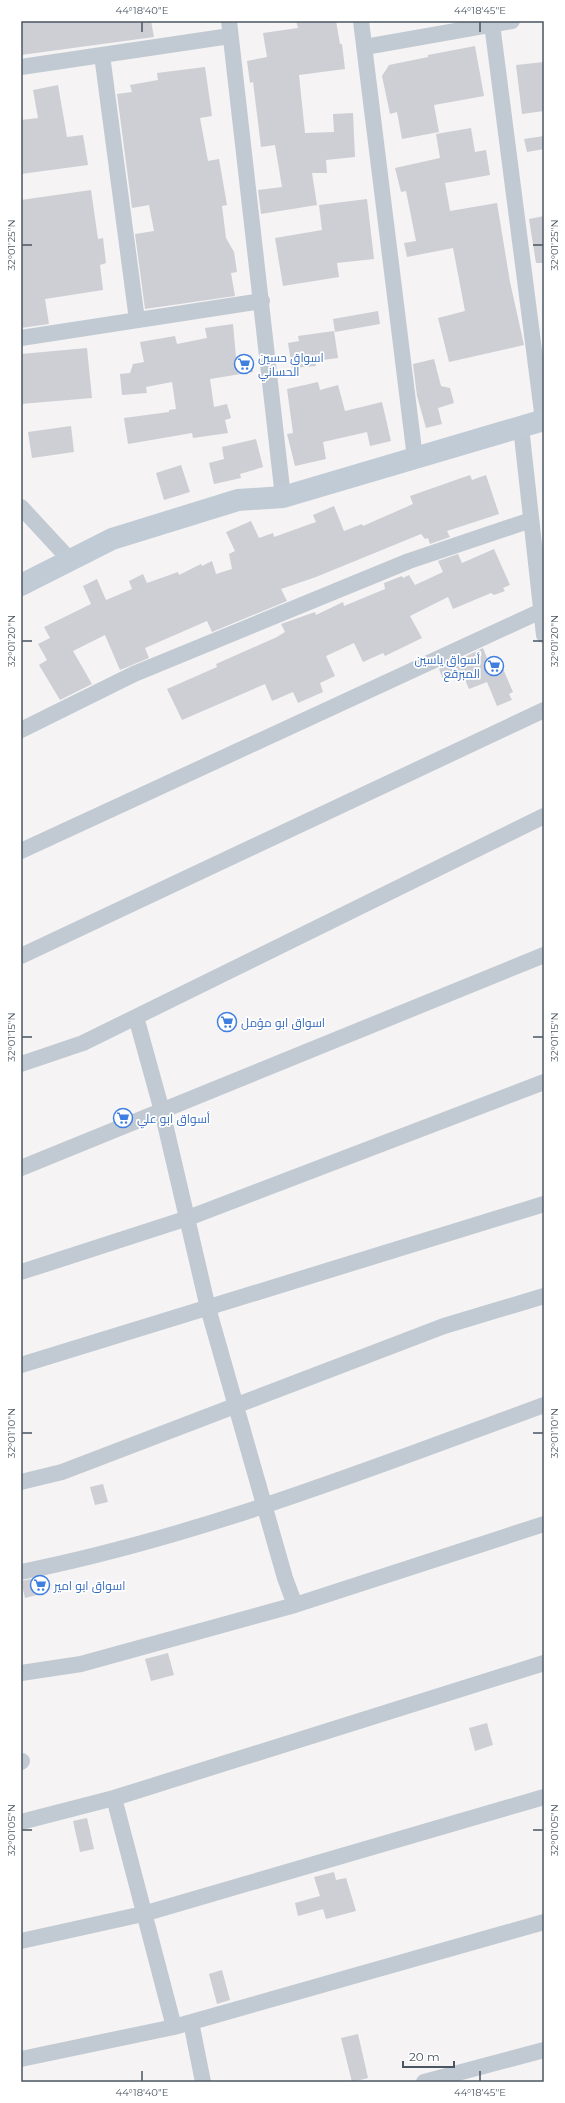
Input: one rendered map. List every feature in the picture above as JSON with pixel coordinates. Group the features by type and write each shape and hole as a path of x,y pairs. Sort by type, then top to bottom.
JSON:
{"street":[{"path":"361,21 415,458"},
{"path":"365,47 512,21"},
{"path":"21,585 112,539 238,500 283,497 544,420 492,24"},
{"path":"21,67 102,55 229,28 262,301 283,497"},
{"path":"102,55 137,320"},
{"path":"21,338 262,301"},
{"path":"520,427 531,520 540,554 541,611 544,635"},
{"path":"21,508 70,560"},
{"path":"21,730 134,674 409,561 531,520"},
{"path":"21,851 541,611"},
{"path":"21,956 544,710"},
{"path":"21,1064 83,1043 544,816"},
{"path":"21,1168 544,955"},
{"path":"136,1017 162,1111 208,1308 266,1507 284,1578 294,1605"},
{"path":"21,1272 188,1218 544,1082"},
{"path":"21,1365 544,1204"},
{"path":"21,1482 62,1472 444,1326 544,1296"},
{"path":"21,1572 77,1561 266,1507 544,1405"},
{"path":"21,1673 81,1664 294,1605 544,1524"},
{"path":"21,1822 114,1798 544,1663"},
{"path":"21,1941 143,1914 544,1797"},
{"path":"114,1798 143,1914 174,2027"},
{"path":"21,2059 174,2027 544,1922"},
{"path":"191,2022 203,2082"},
{"path":"424,2082 544,2050"}],"building":[{"path":"21,21 151,21 154,37 21,55"},
{"path":"296,21 336,21 340,44 342,44 345,69 299,75 305,133 334,132 333,114 353,113 355,157 326,160 327,173 312,173 317,205 261,214 258,190 282,187 275,145 261,147 253,82 250,83 247,61 267,57 263,33 298,28"},
{"path":"475,46 484,96 434,105 439,132 402,139 397,112 390,114 382,76 389,65 428,57 428,55"},
{"path":"544,62 544,111 522,114 516,65"},
{"path":"205,67 212,116 200,118 208,161 219,159 227,205 222,206 226,238 234,252 237,272 231,273 235,296 145,309 135,234 154,231 149,205 132,208 117,94 132,92 130,85 158,80 157,73"},
{"path":"58,85 67,137 83,135 88,165 21,174 21,120 38,118 33,90"},
{"path":"471,128 475,152 486,150 490,175 445,183 450,211 497,203 510,282 524,345 449,362 438,318 465,311 453,248 407,257 404,243 416,241 406,191 401,192 395,168 440,158 436,134"},
{"path":"544,136 544,149 527,152 524,139"},
{"path":"91,190 98,239 103,238 106,263 100,265 103,290 45,299 49,324 21,328 21,200"},
{"path":"367,199 374,259 337,263 339,277 283,286 275,238 322,230 319,205"},
{"path":"544,216 544,263 536,263 529,219"},
{"path":"378,311 380,324 335,332 333,319"},
{"path":"233,324 236,357 251,355 253,372 210,379 214,407 227,404 231,418 225,420 228,433 193,438 192,433 128,444 124,418 169,412 169,410 176,409 172,382 146,387 147,393 122,395 120,374 130,373 133,364 144,362 140,342 175,336 177,344 207,338 205,328"},
{"path":"334,331 338,358 315,361 316,366 292,368 288,343 299,341 298,336"},
{"path":"87,348 92,398 21,404 21,354"},
{"path":"434,359 441,386 450,388 454,403 438,408 442,424 426,428 417,396 413,364"},
{"path":"318,382 320,390 338,385 345,411 382,402 391,441 370,446 367,432 323,442 326,459 295,466 287,434 293,433 287,389"},
{"path":"71,426 74,452 32,458 28,432"},
{"path":"256,439 263,467 240,474 241,478 214,484 209,463 224,459 222,447"},
{"path":"181,465 190,492 164,500 156,473"},
{"path":"470,475 472,480 486,475 499,514 447,531 450,537 430,544 428,538 425,539 421,534 316,577 281,589 287,601 212,632 207,621 145,648 149,658 120,670 105,635 73,651 92,684 60,700 39,665 47,660 38,644 50,638 44,627 91,604 83,586 97,579 106,600 132,589 129,581 143,574 147,583 178,572 179,575 201,564 202,566 212,561 216,574 232,569 229,554 235,551 226,532 251,521 259,538 273,533 274,537 316,522 313,515 334,506 344,531 362,524 363,526 413,504 410,496"},
{"path":"494,549 510,585 503,588 505,591 494,595 491,593 453,609 448,597 410,616 422,638 385,656 383,653 363,662 354,643 326,656 335,676 320,683 323,692 298,703 293,692 272,701 265,684 182,720 167,689 217,667 216,664 277,637 285,632 281,624 315,612 316,615 343,602 344,606 385,589 384,583 402,576 403,578 409,575 415,585 443,572 438,561 458,554 462,563"},
{"path":"483,648 493,673 503,669 513,692 509,694 512,700 497,706 487,682 469,689 463,675 444,682 439,669"},
{"path":"103,1484 108,1502 95,1505 90,1487"},
{"path":"41,1577 45,1593 25,1598 21,1581"},
{"path":"168,1653 174,1675 151,1681 145,1659"},
{"path":"487,1723 493,1745 475,1751 469,1728"},
{"path":"87,1818 94,1849 80,1852 73,1821"},
{"path":"334,1872 336,1880 346,1878 356,1911 326,1919 323,1909 298,1916 295,1903 320,1896 314,1877"},
{"path":"222,1970 230,2000 217,2004 209,1974"},
{"path":"358,2034 368,2078 352,2082 341,2038"}],"place":[{"name":"اسواق حسين الحساني","path":"244,364"},
{"name":"أسواق ياسين المبرقع","path":"494,666"},
{"name":"اسواق ابو مؤمل","path":"227,1022"},
{"name":"أسواق ابو علي","path":"123,1118"},
{"name":"اسواق ابو امير","path":"40,1585"}]}
